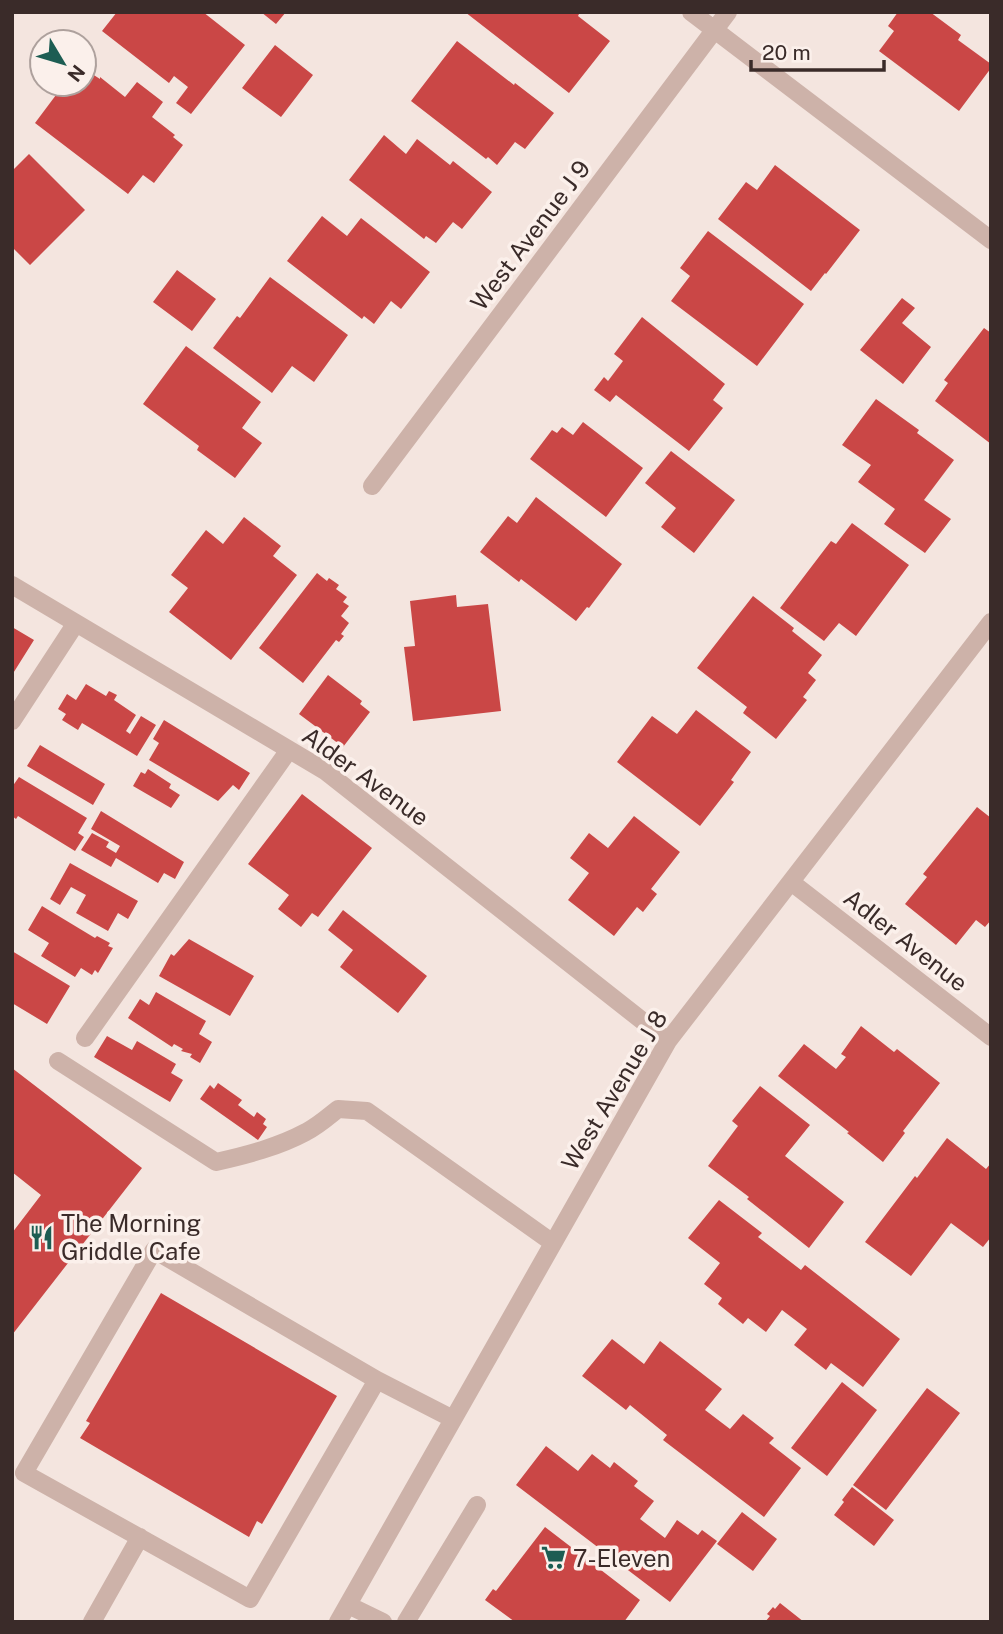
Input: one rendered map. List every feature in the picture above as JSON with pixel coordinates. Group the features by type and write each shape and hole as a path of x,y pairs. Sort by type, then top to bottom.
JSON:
{"street":[{"path":"691,12 991,240"},
{"name":"West Avenue J 9","path":"372,486 728,12"},
{"name":"Alder Avenue","path":"12,585 325,771 668,1041"},
{"name":"West Avenue J 8","path":"338,1622 668,1041 991,622"},
{"path":"12,720 76,623"},
{"path":"85,1038 289,750"},
{"name":"Adler Avenue","path":"791,882 991,1037"},
{"path":"58,1061 216,1162 275,1146 308,1132 338,1109 368,1111 553,1243"},
{"path":"377,1380 250,1599 24,1473 154,1250 377,1380 453,1419"},
{"path":"406,1622 477,1505"},
{"path":"92,1622 140,1537"},
{"path":"348,1605 383,1622"}],"building":[{"path":"117,12 203,12 245,45 191,114 176,103 188,87 174,76 169,83 102,31"},
{"path":"261,12 286,12 276,24"},
{"path":"465,12 577,12 578,16 610,41 569,93"},
{"path":"898,12 930,12 961,35 958,40 991,64 991,68 959,111 879,51 894,31 888,26"},
{"path":"457,41 554,113 525,149 515,142 497,165 411,101"},
{"path":"275,45 313,75 281,117 242,88"},
{"path":"98,78 125,97 137,82 163,102 152,117 183,145 154,183 143,175 128,194 35,123 54,98 98,98"},
{"path":"384,135 406,154 417,139 450,165 453,161 492,192 462,229 453,222 436,243 426,236 424,239 349,180"},
{"path":"29,154 85,210 30,265 12,247 12,171"},
{"path":"775,165 860,230 811,291 718,219 746,182 757,190"},
{"path":"322,216 347,236 361,218 430,272 401,309 391,301 374,324 364,316 362,319 287,261"},
{"path":"708,231 804,304 757,366 671,301 690,276 680,268"},
{"path":"177,270 216,299 192,331 153,302"},
{"path":"270,277 348,335 314,382 292,366 272,393 213,348 237,316 240,318"},
{"path":"902,298 915,308 902,323 931,347 903,384 860,350"},
{"path":"642,317 725,384 713,400 723,408 689,451 616,395 610,402 594,390 604,377 608,381 623,361 614,354"},
{"path":"984,328 991,333 991,444 935,401 948,383 944,380"},
{"path":"186,346 261,402 242,428 262,443 235,478 197,450 199,446 143,404"},
{"path":"876,399 954,460 924,500 951,519 925,553 884,524 895,509 858,482 871,465 842,445"},
{"path":"583,422 643,468 606,517 530,459 552,430 557,433 562,427 573,435"},
{"path":"671,451 735,500 694,553 661,527 676,508 645,483"},
{"path":"536,497 622,564 576,621 480,552 508,516 517,523"},
{"path":"244,517 281,546 273,556 297,575 231,660 169,612 188,588 171,575 206,530 223,544"},
{"path":"852,523 909,565 856,636 839,623 824,641 780,608 831,541 836,544"},
{"path":"317,573 327,581 329,578 339,585 336,589 347,597 343,602 349,606 341,616 349,623 341,634 344,636 339,642 336,640 303,683 259,648"},
{"path":"456,595 457,607 488,604 501,711 413,721 404,647 415,646 410,601"},
{"path":"753,596 794,628 792,631 822,655 808,673 816,680 803,697 807,700 776,739 743,713 747,707 697,668"},
{"path":"12,627 34,640 12,675"},
{"path":"328,675 362,701 360,704 370,712 343,747 299,714"},
{"path":"86,684 106,696 109,691 117,695 114,700 136,715 126,731 130,734 141,716 156,725 137,756 82,723 78,730 62,720 66,714 58,709 67,694 76,700"},
{"path":"696,710 751,752 731,780 734,782 700,826 617,762 652,716 677,734"},
{"path":"164,720 250,773 239,790 233,785 218,801 149,760 159,743 153,739"},
{"path":"40,745 105,784 93,805 27,766"},
{"path":"148,769 171,784 169,788 180,795 171,808 133,786 141,772 145,774"},
{"path":"19,777 87,818 78,833 84,837 75,851 18,816 16,819 12,816 12,787"},
{"path":"302,794 372,848 318,917 312,913 301,927 278,909 289,895 248,864"},
{"path":"977,807 991,818 991,920 985,927 976,920 956,945 905,904 927,877 923,874"},
{"path":"101,811 184,862 175,879 164,873 158,883 116,858 111,867 81,850 92,833 109,842 106,847 116,853 120,846 91,829"},
{"path":"634,816 680,852 651,889 657,894 643,912 637,907 614,936 568,900 589,873 570,858 589,833 608,848"},
{"path":"70,863 138,901 128,919 118,913 108,931 76,913 86,895 71,887 60,905 50,899"},
{"path":"42,906 95,938 97,936 110,943 108,946 113,948 98,973 95,970 92,975 81,968 75,977 41,956 49,943 28,930"},
{"path":"343,910 427,976 398,1013 340,967 353,950 328,930"},
{"path":"189,939 254,976 230,1016 159,976 171,954 174,956"},
{"path":"12,951 70,986 47,1024 12,1003"},
{"path":"156,992 206,1021 199,1034 212,1042 200,1063 190,1057 192,1054 181,1051 183,1049 174,1044 172,1047 128,1018 140,999 149,1005"},
{"path":"861,1026 894,1052 897,1049 940,1083 883,1162 778,1076 804,1044 836,1069 846,1057 841,1054"},
{"path":"107,1036 132,1050 137,1041 176,1064 171,1073 183,1080 170,1102 94,1057"},
{"path":"12,1068 142,1168 12,1335 12,1233 41,1195 12,1172"},
{"path":"218,1083 242,1100 238,1105 254,1117 257,1112 266,1119 263,1124 267,1127 258,1140 200,1099 210,1085 214,1089"},
{"path":"760,1086 810,1125 785,1156 844,1202 809,1248 708,1166 738,1126 732,1121"},
{"path":"947,1138 986,1169 991,1163 991,1237 983,1247 951,1223 911,1276 865,1242"},
{"path":"719,1200 762,1233 758,1237 801,1270 805,1265 900,1339 863,1387 831,1363 826,1370 794,1345 807,1329 782,1310 766,1332 748,1318 743,1324 718,1304 722,1298 704,1284 720,1263 688,1238"},
{"path":"161,1293 337,1396 262,1524 257,1521 249,1537 80,1438 90,1423 86,1421"},
{"path":"612,1339 644,1364 660,1341 722,1389 705,1410 730,1429 743,1414 774,1438 769,1443 801,1468 764,1517 663,1440 667,1435 630,1405 626,1410 582,1376"},
{"path":"842,1382 877,1410 827,1476 791,1448"},
{"path":"927,1388 960,1413 886,1510 853,1485"},
{"path":"546,1446 578,1471 592,1454 610,1468 614,1462 638,1481 634,1486 654,1501 640,1519 665,1538 677,1520 698,1535 702,1530 717,1541 670,1602 516,1485"},
{"path":"852,1487 894,1520 874,1546 834,1515"},
{"path":"742,1512 777,1539 753,1571 717,1544"},
{"name":"7-Eleven","path":"545,1527 640,1600 624,1622 515,1622 485,1600 493,1589 496,1591"},
{"path":"780,1603 804,1622 765,1622 770,1616 767,1614"}],"place":[{"name":"The Morning Griddle Cafe","path":"41,1237"},
{"name":"7-Eleven","path":"553,1558"}]}
